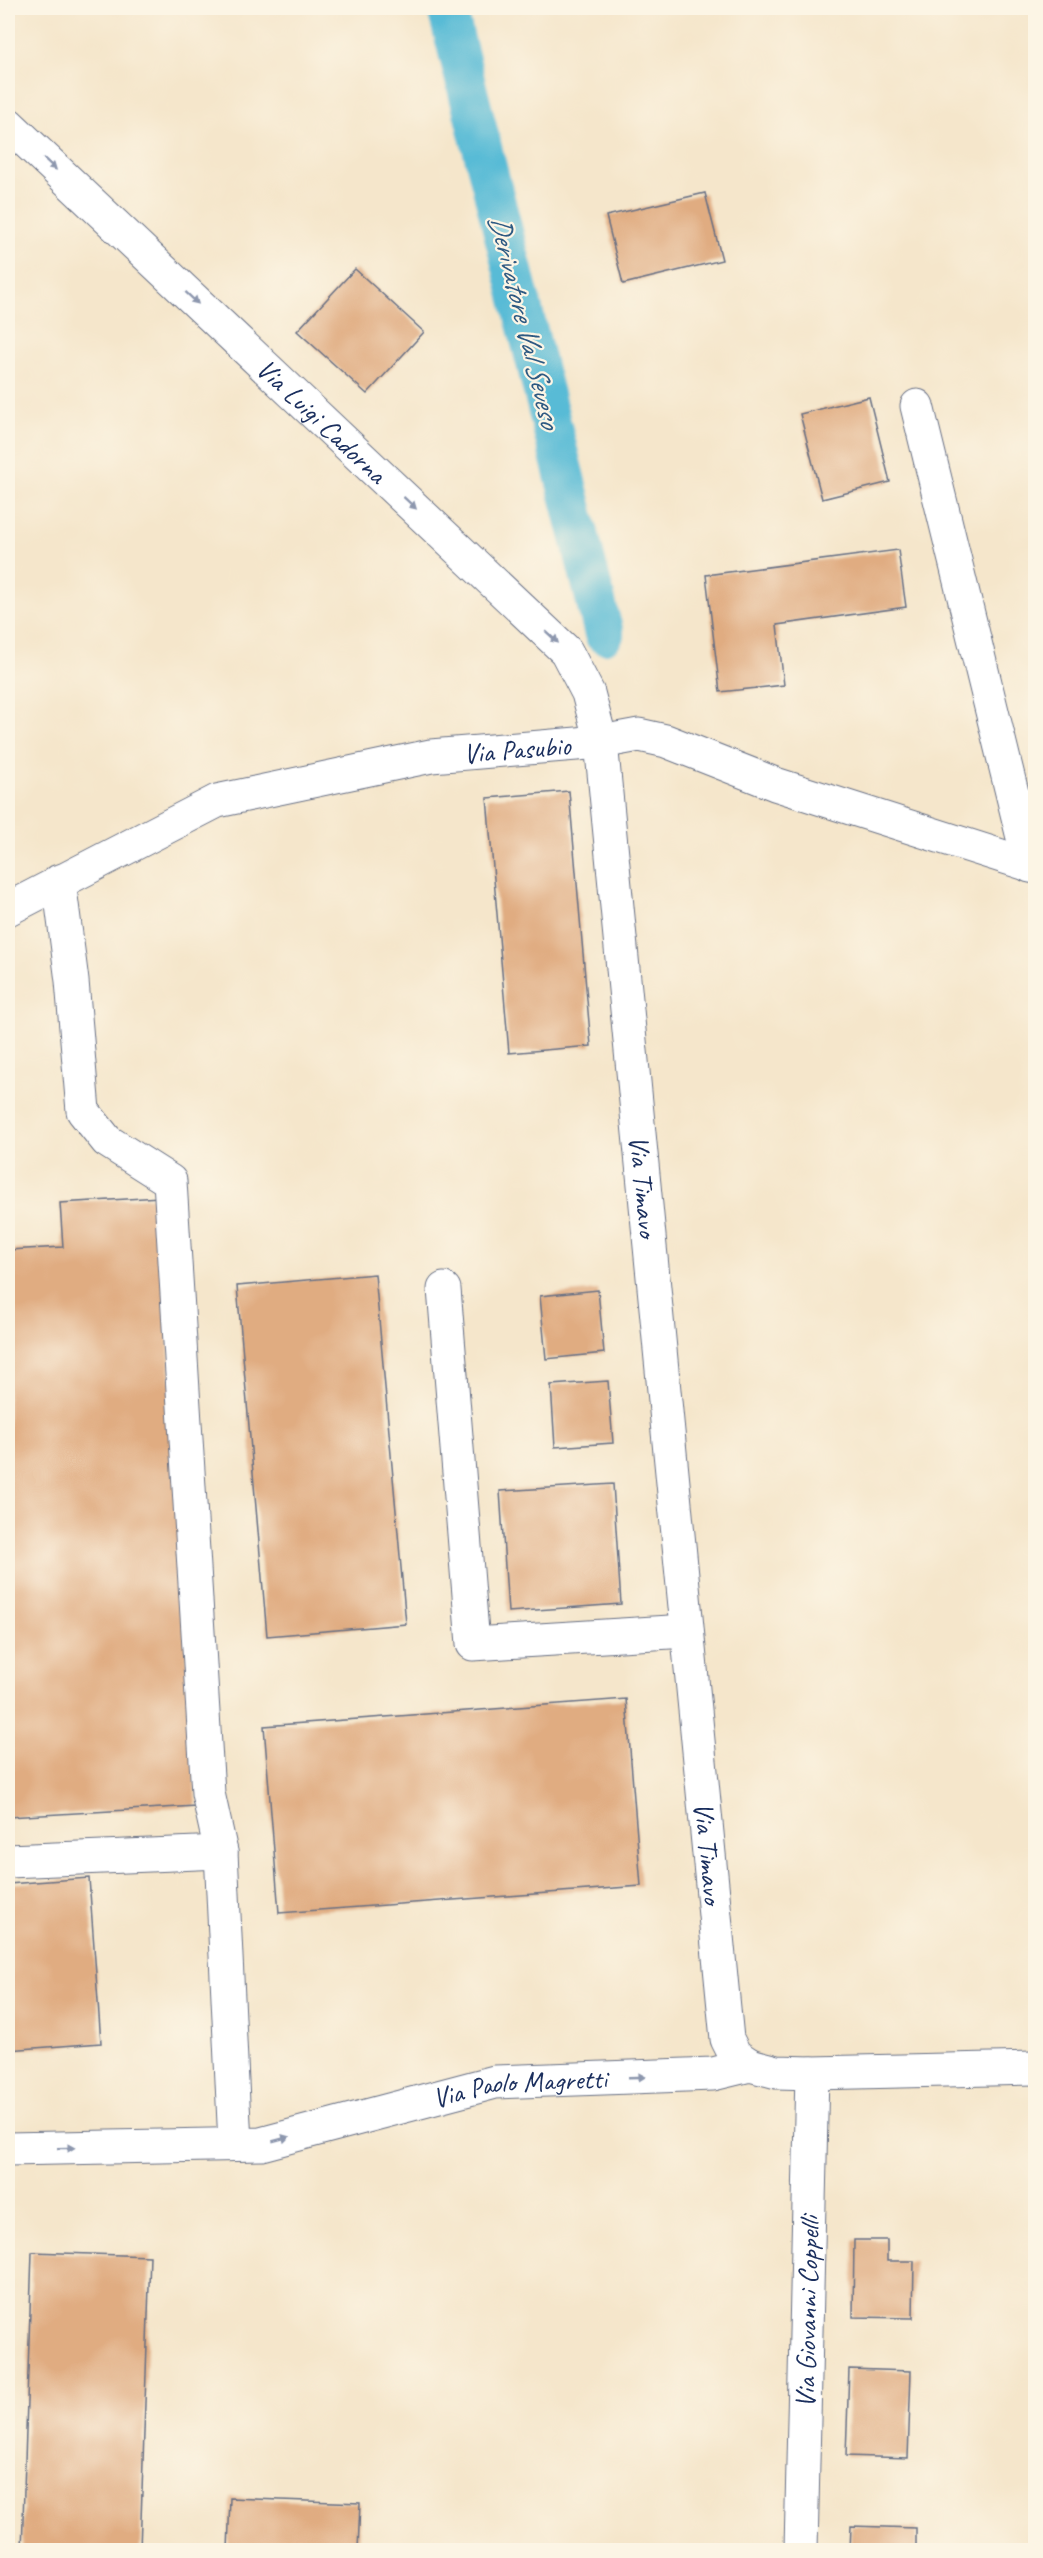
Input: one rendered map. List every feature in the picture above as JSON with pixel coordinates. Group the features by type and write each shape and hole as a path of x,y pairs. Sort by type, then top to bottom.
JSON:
{"street":[{"name":"Via Luigi Cadorna","path":"8,124 566,651 588,693 601,742"},
{"path":"917,406 1033,866"},
{"name":"Via Pasubio","path":"8,909 218,801 431,756 601,742 639,735 666,741 775,784 1033,866"},
{"name":"Via Timavo","path":"601,742 727,2039 735,2055 750,2065"},
{"path":"59,881 72,981 83,1111 107,1141 170,1181 208,1793 221,1852 235,2144"},
{"path":"444,1289 473,1644 687,1631"},
{"path":"8,1862 221,1852"},
{"name":"Via Paolo Magretti","path":"8,2149 261,2144 495,2082 712,2074 750,2065 777,2072 812,2073 1035,2068"},
{"name":"Via Giovanni Coppelli","path":"801,2550 812,2073"}],"building":[{"path":"705,193 722,260 623,284 606,216"},
{"path":"355,269 424,332 367,394 297,331"},
{"path":"869,397 890,482 822,499 800,414"},
{"path":"898,550 906,607 777,625 784,685 720,692 706,575"},
{"path":"569,791 591,1046 509,1053 487,798"},
{"path":"160,1197 196,1806 8,1817 8,1250 63,1247 60,1203"},
{"path":"375,1274 406,1624 267,1636 237,1286"},
{"path":"598,1290 604,1353 546,1359 540,1296"},
{"path":"608,1381 613,1443 555,1447 551,1385"},
{"path":"613,1484 621,1604 508,1612 500,1491"},
{"path":"626,1699 641,1886 279,1913 264,1726"},
{"path":"89,1878 101,2043 8,2050 8,1884"},
{"path":"854,2240 887,2240 887,2261 914,2261 913,2318 853,2317"},
{"path":"32,2252 150,2256 140,2550 22,2550"},
{"path":"849,2369 911,2371 908,2458 846,2456"},
{"path":"230,2498 360,2503 358,2550 228,2550"},
{"path":"851,2526 916,2528 916,2550 850,2550"}],"waterway":[{"name":"Derivatore Val Seveso","path":"447,8 604,634"}]}
